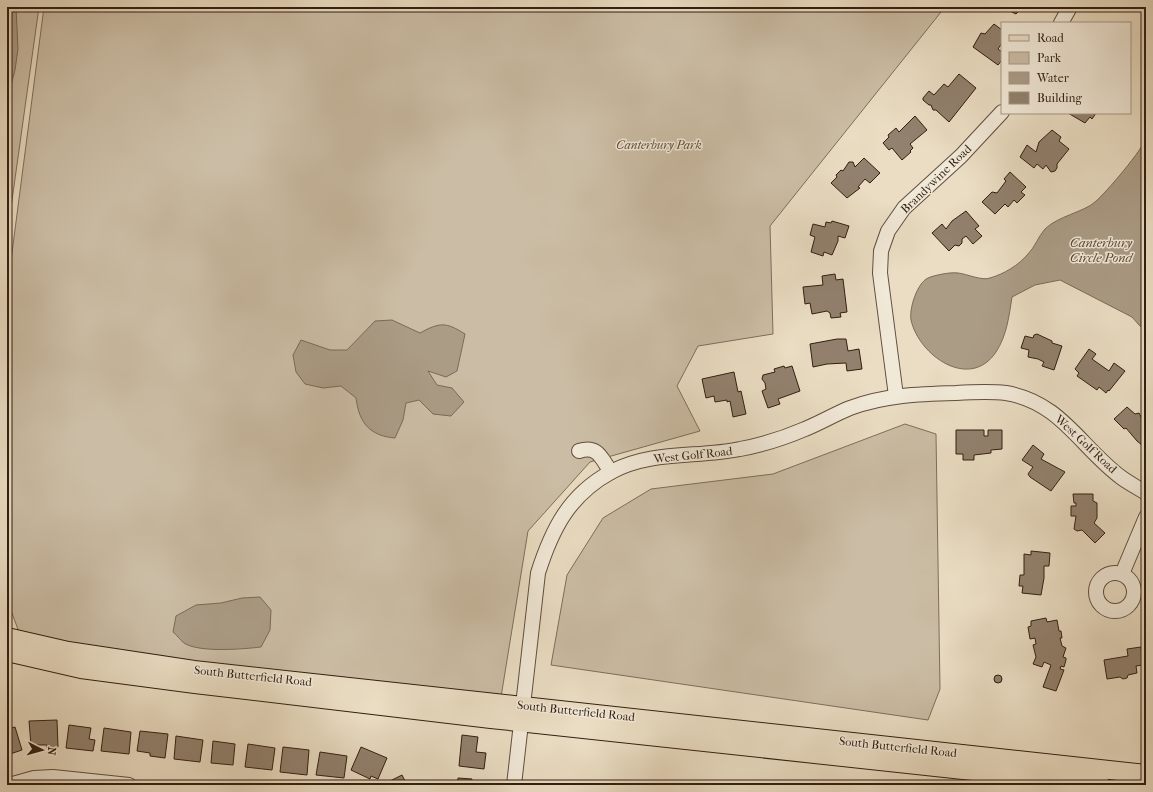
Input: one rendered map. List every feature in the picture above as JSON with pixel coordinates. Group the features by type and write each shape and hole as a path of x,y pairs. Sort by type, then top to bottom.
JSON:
{"main road":[{"name":"South Butterfield Road","path":"7,637 68,651 194,670 521,714 1078,784 1101,785"},
{"name":"South Butterfield Road","path":"7,652 81,669 109,673 1146,774"}],"street":[{"path":"1062,22 1070,7"},
{"name":"Brandywine Road","path":"896,396 880,272 881,252 888,231 904,208 961,156 1001,113"},
{"name":"West Golf Road","path":"514,785 538,573 548,542 570,505 611,472 649,459 740,450 779,439 848,409 869,402 896,396 981,392 1006,393 1026,398 1042,406 1058,416 1122,478 1146,493"},
{"path":"579,451 589,448 596,450 611,472"},
{"path":"1122,574 1146,517"},
{"path":"9,785 34,778 53,777 129,785"}],"green space":[{"path":"7,7 39,7 7,236"},
{"name":"Canterbury Park","path":"44,7 945,7 770,226 773,334 698,346 677,386 700,431 590,462 528,531 501,697 25,648 7,600 7,291"},
{"path":"905,424 936,434 940,689 928,720 551,665 567,575 603,518 651,489 773,474"}],"water":[{"path":"9,7 16,7 18,49 15,70 7,100 7,26"},
{"name":"Canterbury Circle Pond","path":"1146,138 1146,328 1140,326 1132,317 1060,280 1035,285 1012,297 1007,325 1000,346 985,363 973,369 960,369 947,364 924,346 916,333 911,320 911,310 917,291 924,281 928,278 947,273 962,274 987,279 1011,269 1028,254 1045,229 1050,225 1064,217 1084,209 1095,202 1132,161"},
{"path":"392,320 420,333 438,325 443,325 453,327 465,334 457,371 446,377 428,371 437,385 452,388 464,402 451,416 433,414 419,400 406,403 403,420 395,438 386,437 372,431 367,427 360,415 356,398 341,386 323,388 305,384 296,372 293,355 301,340 330,350 347,350 375,321"},
{"path":"260,597 271,610 270,630 261,647 222,650 200,648 184,643 173,632 176,616 196,605 221,603 242,598"}],"building":[{"path":"1010,7 1022,7 1016,14 1008,10"},
{"path":"994,24 1001,29 1001,44 998,49 1001,51 1001,61 998,65 973,47 981,33 985,34"},
{"path":"959,74 976,88 949,122 936,110 933,110 931,105 923,100 923,98 929,91 934,95 944,84 948,87"},
{"path":"1070,114 1095,114 1092,119 1090,117 1085,123"},
{"path":"915,116 927,130 910,144 913,148 910,151 911,152 902,160 892,148 889,150 883,143 889,137 888,135 896,128 899,132"},
{"path":"1052,130 1061,137 1059,141 1069,149 1057,164 1055,171 1051,172 1046,165 1043,169 1037,164 1034,168 1020,157 1027,145 1036,152 1039,142"},
{"path":"864,158 880,173 870,183 865,179 858,187 860,188 847,198 831,183 837,177 836,175 841,170 843,171 849,162 853,162 855,167"},
{"path":"1010,172 1026,187 1021,192 1025,195 1017,203 1014,200 1008,207 1005,204 995,214 982,202 992,192 997,193 1006,181 1004,179"},
{"path":"966,211 979,226 975,229 982,236 973,244 966,236 962,239 962,243 959,246 955,245 949,251 932,233 942,224 946,229 952,221"},
{"path":"832,221 849,226 845,238 838,236 838,241 832,255 824,252 823,256 811,252 815,237 810,235 813,224 825,227 826,222 831,223"},
{"path":"835,274 836,280 843,279 847,312 840,313 841,317 831,318 830,313 827,311 812,314 810,303 805,304 803,287 823,285 822,276"},
{"path":"1037,334 1052,341 1052,343 1062,346 1054,370 1042,366 1044,362 1038,359 1028,357 1029,350 1021,348 1025,336 1033,338 1034,335"},
{"path":"837,339 846,339 848,351 859,349 862,369 847,371 846,363 827,364 813,367 810,344"},
{"path":"1089,349 1096,354 1092,359 1109,371 1114,363 1125,371 1106,393 1099,387 1097,390 1077,376 1079,373 1075,369"},
{"path":"784,366 785,368 792,366 800,391 778,399 780,404 768,408 762,391 766,389 765,383 762,379 763,375 775,372 774,369"},
{"path":"734,372 738,392 741,391 746,414 733,417 730,401 715,402 714,396 706,398 702,379"},
{"path":"1127,407 1135,414 1139,413 1142,419 1146,415 1146,443 1143,446 1126,428 1124,429 1114,419"},
{"path":"956,430 984,430 984,436 988,436 988,430 1002,430 1002,449 991,450 991,453 974,455 974,460 963,460 963,454 956,454"},
{"path":"1033,445 1044,454 1041,459 1065,472 1051,491 1030,477 1028,474 1033,467 1022,460"},
{"path":"1073,494 1093,494 1093,501 1097,503 1097,518 1094,523 1105,533 1095,543 1082,530 1077,531 1074,529 1076,516 1071,516 1071,506 1076,506 1076,503 1074,503"},
{"path":"1031,551 1050,553 1049,566 1044,566 1044,578 1041,595 1022,593 1023,586 1019,586 1020,575 1024,575 1024,554 1031,555"},
{"path":"1046,618 1047,622 1057,620 1059,631 1061,631 1062,638 1060,638 1062,646 1066,648 1063,657 1066,658 1064,667 1061,666 1060,669 1064,670 1056,691 1043,687 1051,665 1044,662 1042,667 1033,664 1036,657 1033,645 1036,644 1035,638 1030,639 1028,627 1031,626 1031,621"},
{"path":"1141,647 1143,665 1136,666 1137,673 1128,675 1127,678 1123,679 1120,677 1107,679 1104,660 1128,656 1127,649"},
{"path":"998,675 1001,676 1001,682 998,683 995,682 994,679 995,676"},
{"path":"57,720 58,747 51,749 47,748 47,745 31,745 29,721"},
{"path":"69,725 91,728 89,739 95,740 93,751 66,748"},
{"path":"15,727 22,750 7,755 7,729"},
{"path":"104,728 131,732 129,754 101,751"},
{"path":"140,731 168,734 165,758 150,756 150,753 137,751"},
{"path":"462,735 478,737 476,752 486,753 484,769 459,766"},
{"path":"176,736 203,740 200,762 174,759"},
{"path":"213,741 235,744 233,765 211,763"},
{"path":"248,744 275,748 272,770 245,767"},
{"path":"283,747 309,750 307,775 280,772"},
{"path":"361,747 387,758 378,779 371,776 370,779 351,770"},
{"path":"320,752 347,756 344,778 316,775"},
{"path":"402,775 407,785 382,785"},
{"path":"458,778 472,779 471,785 457,785"}]}
